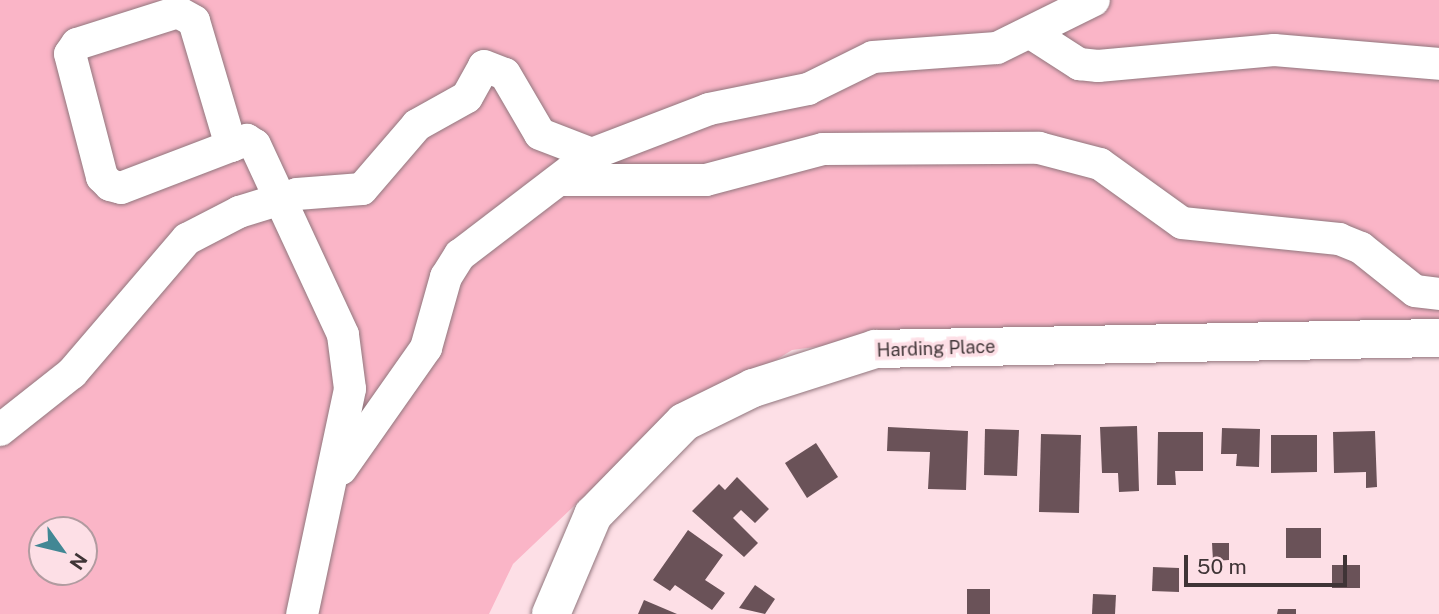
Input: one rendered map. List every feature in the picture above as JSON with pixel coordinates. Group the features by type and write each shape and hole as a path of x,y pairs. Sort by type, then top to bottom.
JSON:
{"main road":[{"name":"Harding Place","path":"551,614 593,515 684,422 753,387 875,349 1439,338"}],"lane":[{"path":"336,476 426,348 454,262 593,154 719,106 808,89 873,57 979,52 1034,35 1094,0"},
{"path":"232,146 194,21 178,12 77,44 70,54 102,177 110,185 121,188 232,146 247,140 256,145 343,335 351,389 336,476 302,614"},
{"path":"1034,35 1079,64 1098,66 1274,50 1439,64"},
{"path":"0,430 72,373 187,239 279,200 318,189 362,189 417,125 467,97 490,64 505,74 540,134 593,154"},
{"path":"562,180 706,180 823,149 1039,148 1100,164 1182,223 1339,239 1361,247 1415,291 1439,294"}],"shaded area":[{"path":"0,0 1439,0 1439,328 908,335 792,350 633,450 513,564 489,614 0,614"}],"building":[{"path":"1137,426 1139,491 1119,492 1118,473 1102,473 1100,427"},
{"path":"888,427 968,431 966,490 928,489 930,452 887,451"},
{"path":"1222,428 1260,429 1259,467 1236,466 1237,454 1221,454"},
{"path":"985,429 1019,430 1017,476 984,475"},
{"path":"1375,431 1377,487 1366,488 1366,472 1334,473 1333,432"},
{"path":"1158,432 1203,432 1203,471 1175,471 1176,485 1157,485"},
{"path":"1041,434 1081,435 1079,513 1039,512"},
{"path":"1271,435 1317,435 1317,472 1271,473"},
{"path":"816,443 838,477 807,498 785,463"},
{"path":"737,477 769,509 755,523 741,510 733,518 758,543 744,557 692,511 719,484 725,490"},
{"path":"1286,528 1321,528 1321,558 1286,558"},
{"path":"688,530 723,555 705,580 725,593 712,610 675,585 670,591 653,580"},
{"path":"1212,543 1229,543 1229,560 1213,561"},
{"path":"1332,565 1360,565 1360,588 1332,588"},
{"path":"1153,567 1179,568 1179,592 1152,591"},
{"path":"755,585 775,599 765,614 739,608"},
{"path":"967,589 990,589 990,614 967,614"},
{"path":"1093,594 1116,595 1115,614 1092,614"},
{"path":"644,600 677,614 638,614"},
{"path":"1278,609 1296,609 1296,614 1277,614"}]}
